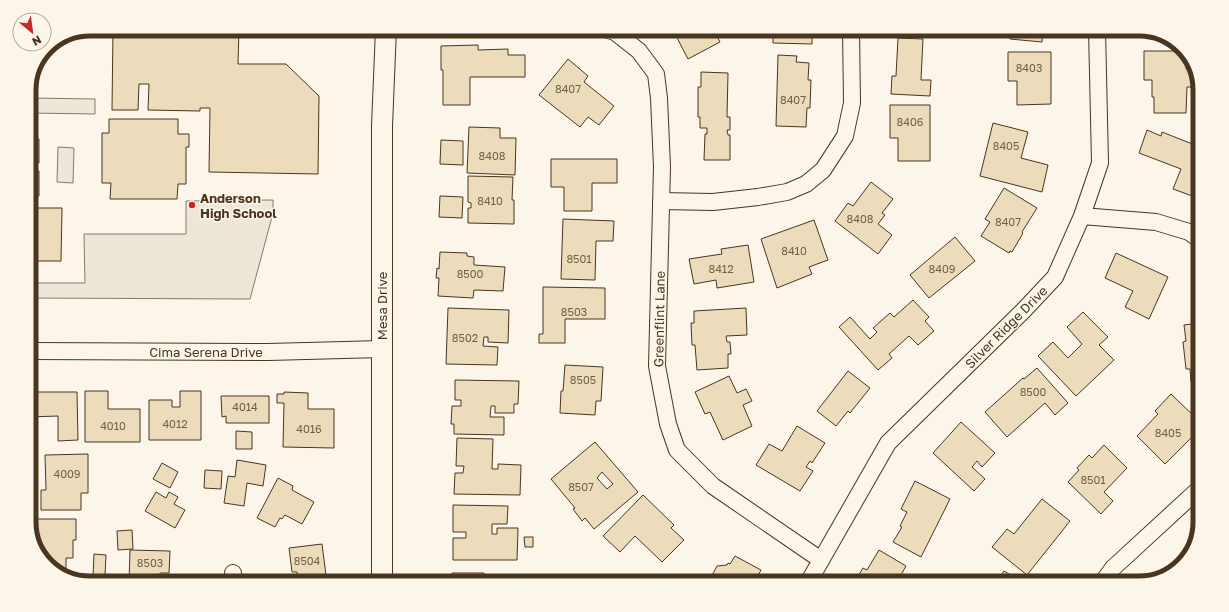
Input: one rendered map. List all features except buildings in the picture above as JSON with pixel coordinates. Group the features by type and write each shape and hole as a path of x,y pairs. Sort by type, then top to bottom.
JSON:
{"street":[{"name":"Mesa Drive","path":"382,576 382,126 386,36"},
{"name":"Greenflint Lane","path":"620,36 639,51 656,74 662,167 657,366 668,424 677,450 713,486 821,560"},
{"path":"661,201 713,202 758,197 786,192 806,184 822,170 845,136 852,103 851,36"},
{"name":"Silver Ridge Drive","path":"812,576 888,443 1023,311 1055,277 1082,216 1100,163 1097,36"},
{"path":"1082,216 1156,222 1189,232 1193,235"},
{"name":"Cima Serena Drive","path":"36,351 268,352 382,349"},
{"path":"1107,576 1113,568 1193,494"}],"shaded area":[{"path":"36,98 95,99 95,114 36,113"},
{"path":"58,147 74,148 73,183 57,182"},
{"path":"273,200 273,213 250,299 36,298 36,283 85,283 84,234 186,234 186,201"}],"place":[{"name":"Anderson High School","path":"192,205"}]}
